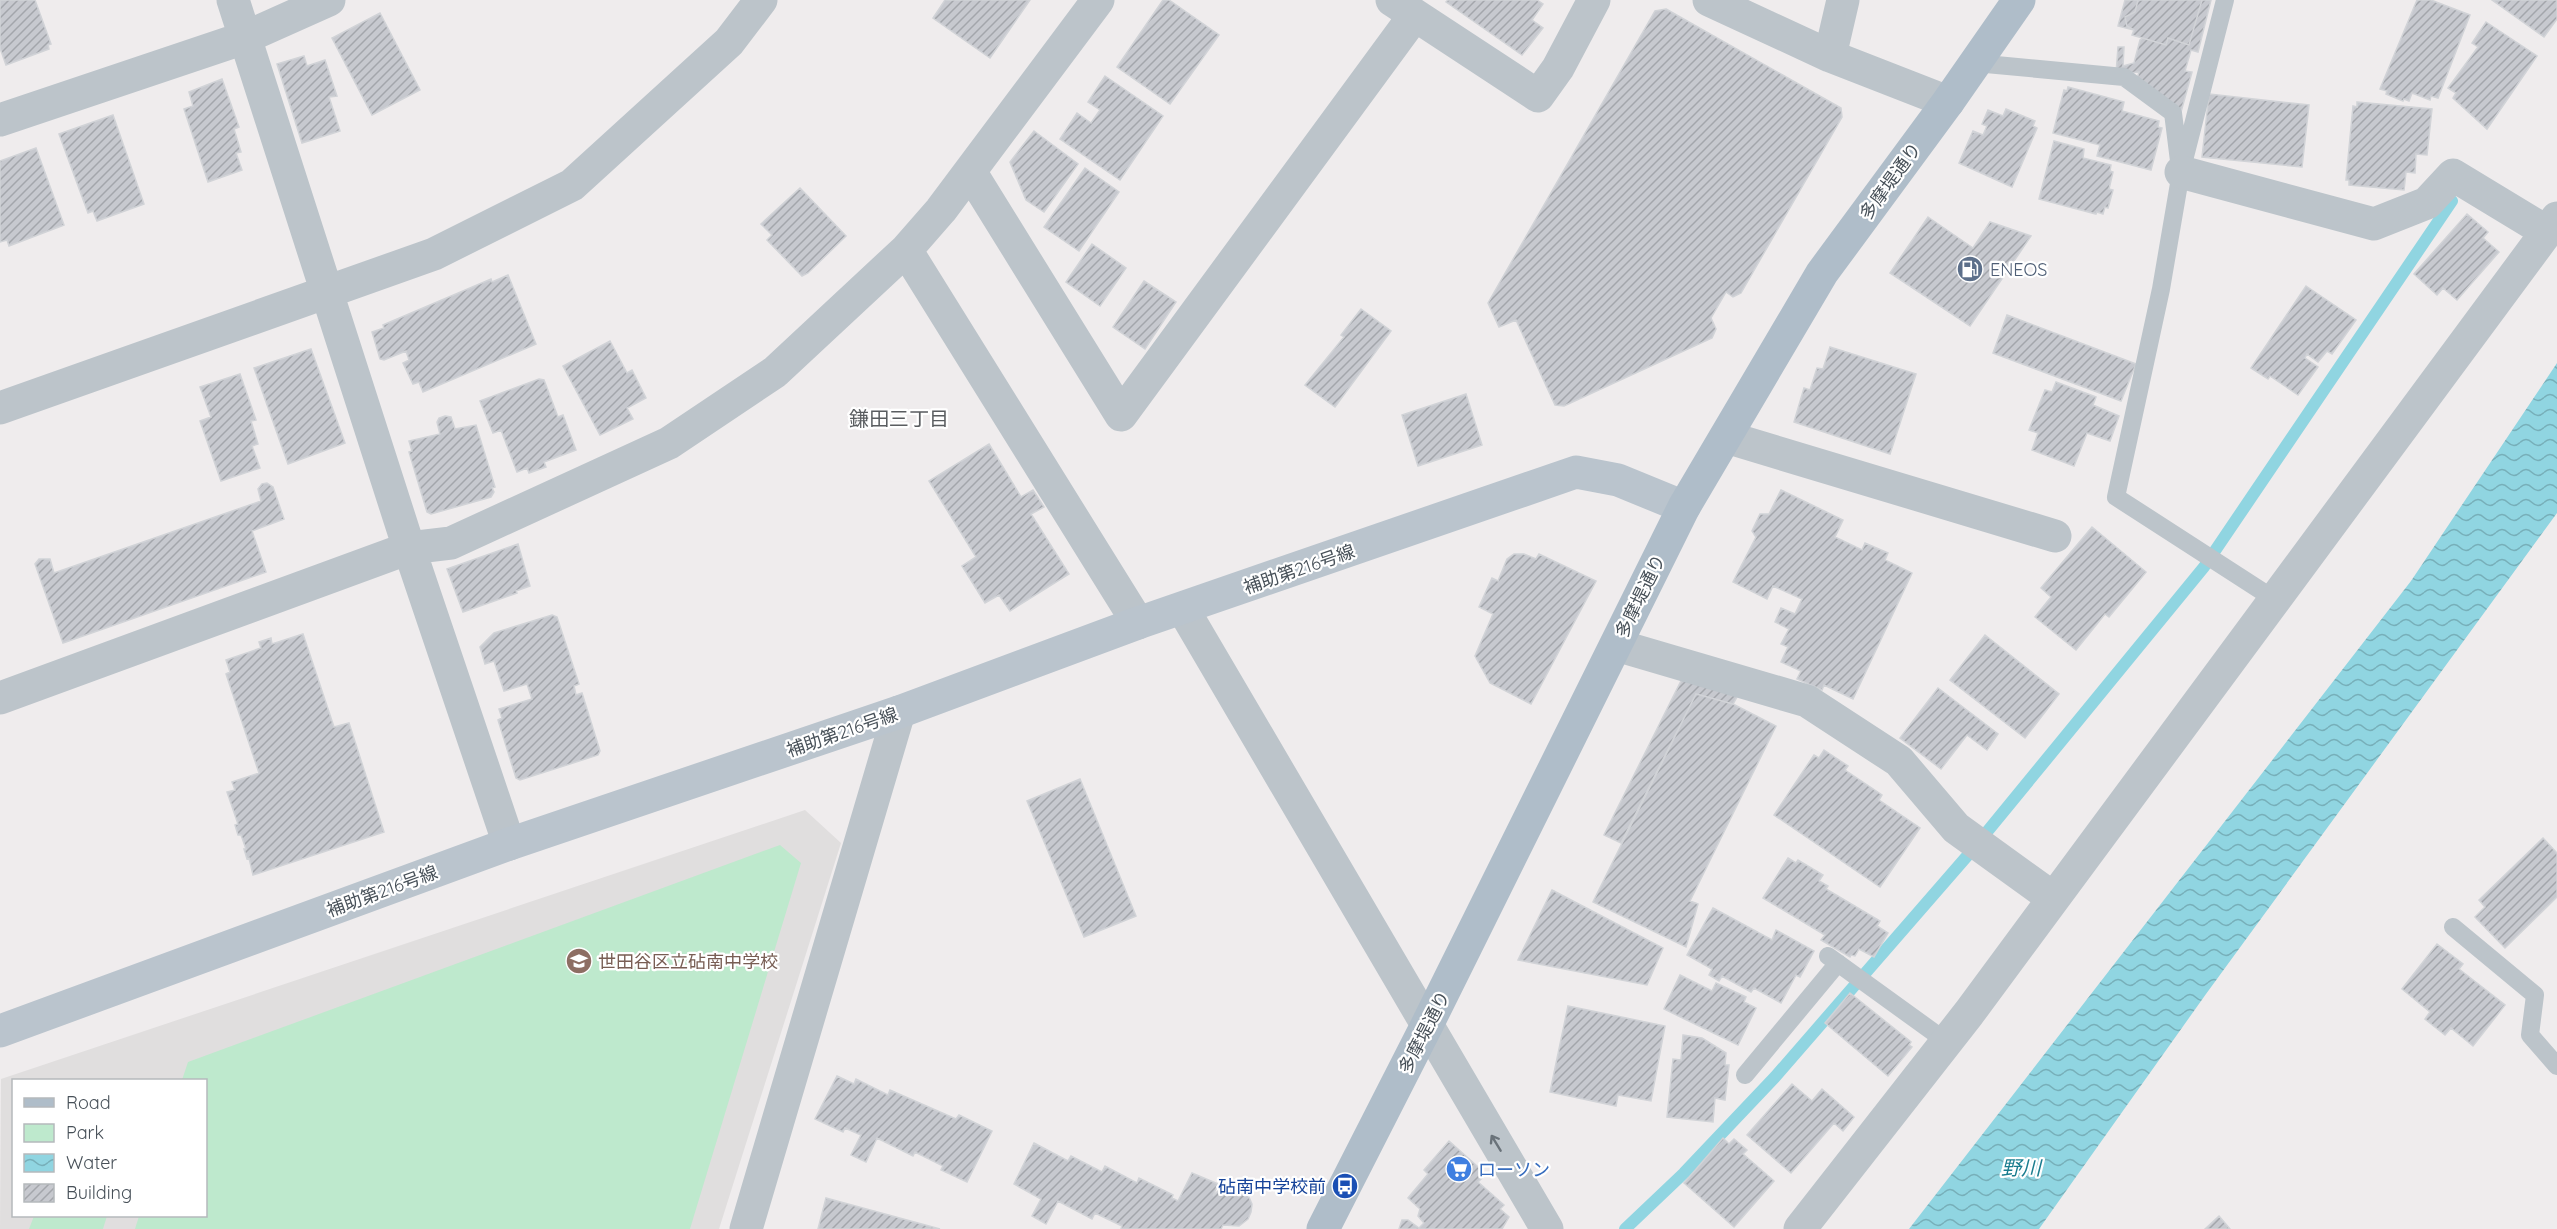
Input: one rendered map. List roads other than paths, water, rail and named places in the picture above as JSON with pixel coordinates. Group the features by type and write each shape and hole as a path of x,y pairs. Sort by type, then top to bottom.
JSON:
{"main road":[{"name":"多摩堤通り","path":"1323,1229 1684,507 1822,273 1948,102 2019,0"}],"street":[{"path":"232,0 409,548 509,844"},
{"path":"0,120 244,38 328,0"},
{"path":"0,408 434,254 572,185 729,42 761,0"},
{"path":"0,698 409,548 451,543 669,443 775,372 906,250 971,173 1098,0"},
{"path":"971,173 1121,415 1403,8 1538,96 1558,68 1594,0"},
{"path":"1709,0 1830,56 1948,102"},
{"path":"1830,56 1843,0"},
{"path":"1800,1229 1947,1042 2552,225 2453,175 2427,203 2374,224 2181,172"},
{"path":"906,250 1138,624"},
{"path":"1726,437 2055,536"},
{"name":"補助第216号線","path":"0,1031 509,844 899,712 1138,624 1576,472 1618,480 1684,507"},
{"path":"1184,609 1547,1229"},
{"path":"1616,645 1807,701 1899,761 1956,828 2053,898"},
{"path":"746,1229 899,712"}],"lane":[{"path":"2225,0 2181,172 2161,289 2116,497 2274,599"},
{"path":"1975,63 2124,77 2173,113 2181,172"},
{"path":"2453,927 2535,995 2530,1035 2557,1066"},
{"path":"1745,1075 1835,961 1947,1042"}],"water":[{"name":"野川","path":"2557,363 2557,513 2206,994 2039,1229 1909,1229 2411,581"}],"waterway":[{"path":"1625,1229 1684,1173 1775,1077 1968,855 2204,567 2452,201"}],"place":[{"name":"ENEOS","path":"1970,269"},
{"name":"世田谷区立砧南中学校","path":"579,961"},
{"name":"ローソン","path":"1459,1169"},
{"name":"砧南中学校前","path":"1345,1186"}],"district":[{"name":"鎌田三丁目","path":"899,418"}]}
